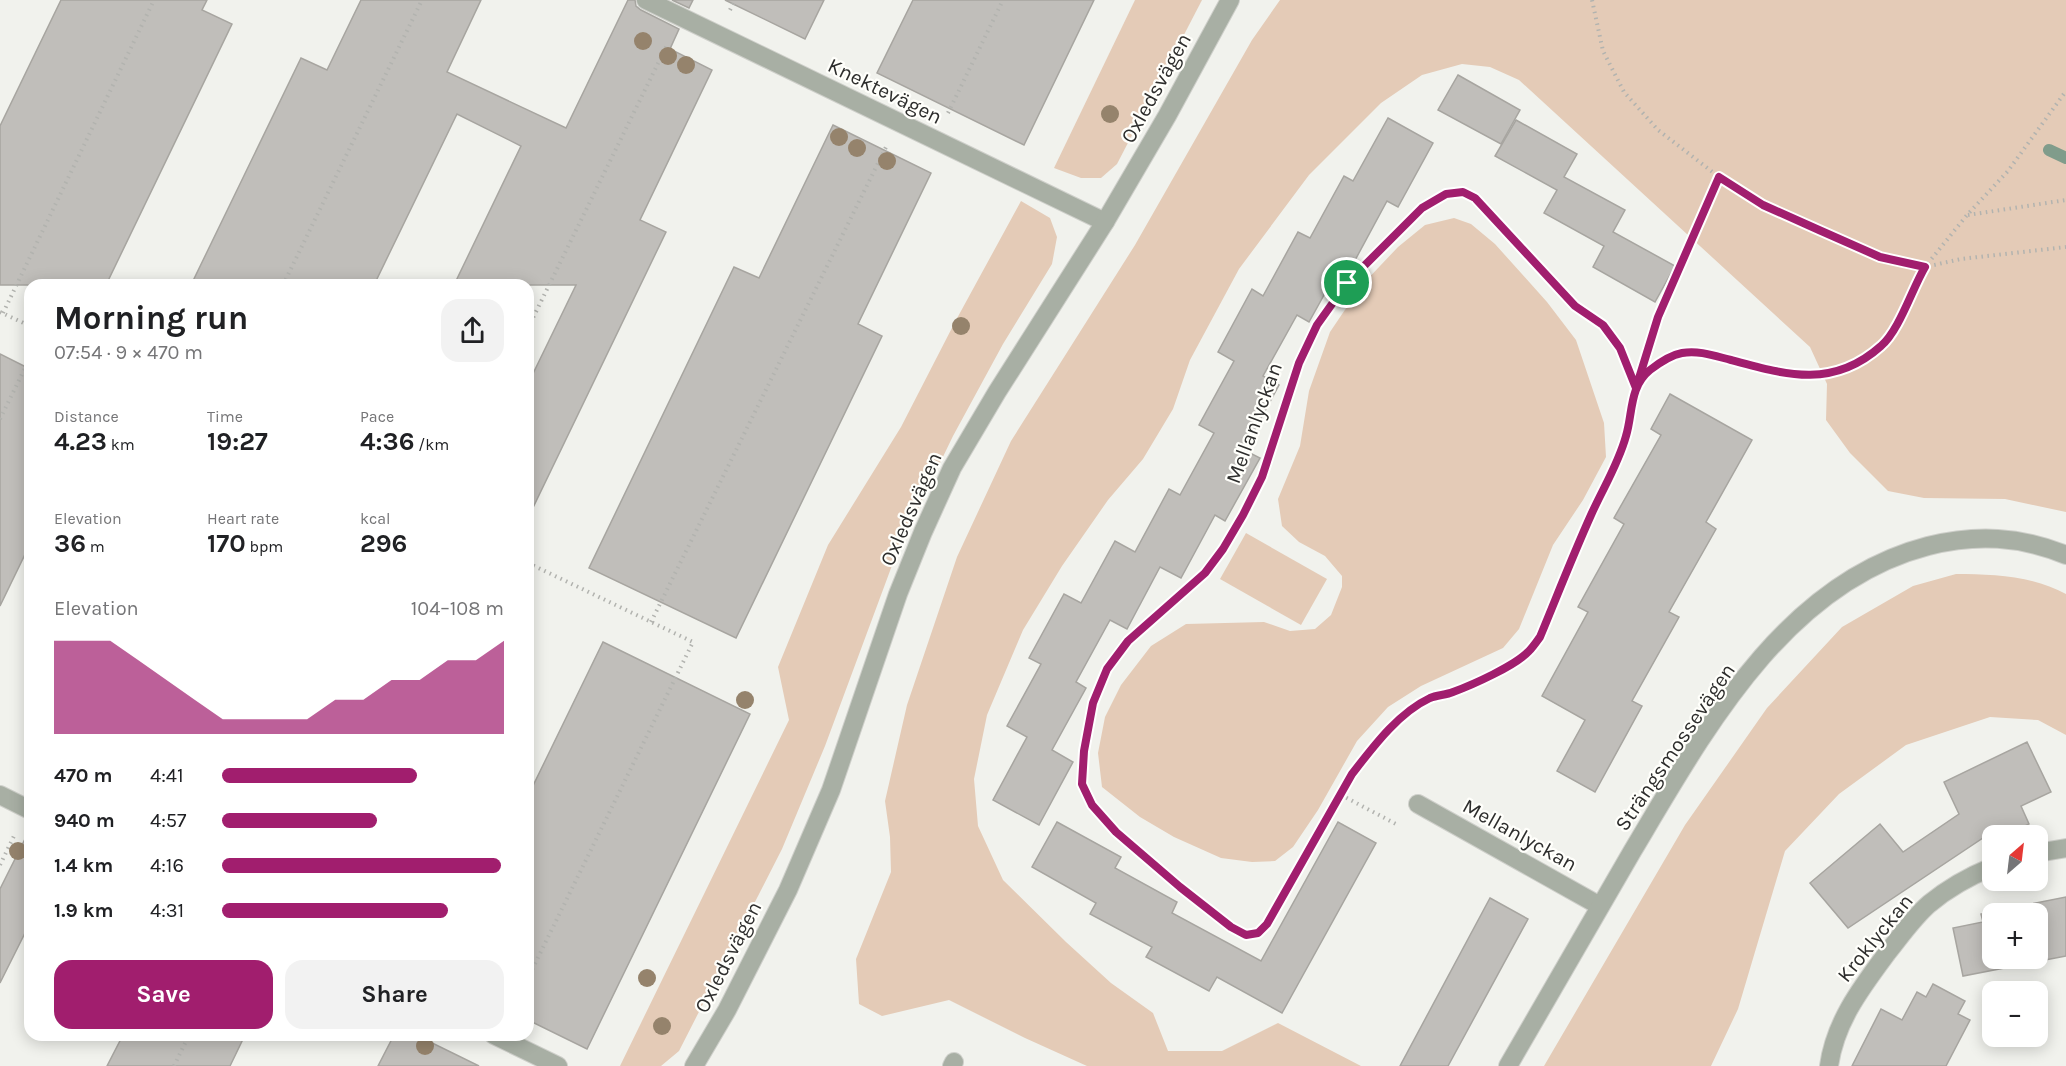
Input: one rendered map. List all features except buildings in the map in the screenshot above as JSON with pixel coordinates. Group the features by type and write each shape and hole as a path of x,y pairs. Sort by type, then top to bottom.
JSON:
{"street":[{"name":"Knektevägen","path":"646,0 1105,222"},
{"name":"Oxledsvägen","path":"694,1066 727,1010 788,890 831,790 898,594 952,468 997,392 1105,222 1167,116 1230,0"},
{"name":"Strängsmossevägen","path":"1508,1066 1671,786 1707,730 1776,641 1810,607 1841,585 1875,566 1909,551 1946,542 1981,537 2022,541 2066,555"},
{"path":"0,795 24,807"},
{"name":"Mellanlyckan","path":"1418,804 1600,906"},
{"path":"2048,851 2066,848"},
{"name":"Kroklyckan","path":"1829,1066 1842,1020 1856,995 1901,935 1928,905 1954,887 1982,872"},
{"path":"506,1041 558,1066"}],"path":[{"path":"24,323 1,312 154,0"},
{"path":"286,279 422,0"},
{"path":"935,140 1003,0"},
{"path":"1592,0 1603,51 1624,92 1658,130 1719,177 1763,205 1880,257 1925,267 1961,259 2066,247"},
{"path":"534,316 681,17"},
{"path":"1636,388 1649,371 1668,358 1682,353 1703,352 1781,374 1810,376 1837,371 1859,361 1882,345 1895,327 1925,267 1967,215 2008,171 2066,91"},
{"path":"651,622 898,122"},
{"path":"1405,829 1341,795 1352,774 1368,752 1410,711 1431,698 1453,692 1510,664 1528,652 1540,637 1592,512 1614,470 1627,434 1630,409 1658,317 1719,177"},
{"name":"Mellanlyckan","path":"1341,795 1284,898 1267,924 1258,933 1246,935 1231,927 1180,887 1116,832 1092,805 1082,784 1084,751 1093,703 1107,669 1128,641 1205,573 1223,549 1262,477 1299,363 1317,325 1347,283 1422,208 1446,194 1463,192 1475,198 1575,306 1603,325 1620,348 1636,388"},
{"path":"1967,215 2066,200"},
{"path":"0,419 24,369"},
{"path":"534,566 693,642 534,966"},
{"path":"174,1066 186,1041"}],"shaded area":[{"path":"1135,0 1202,0 1117,164 1101,178 1081,178 1054,168"},
{"path":"1280,0 2066,0 2066,512 2005,499 1924,498 1888,491 1850,453 1826,420 1827,384 1810,347 1519,80 1490,67 1462,64 1422,75 1381,103 1309,175 1239,269 1190,360 1173,409 1143,459 1108,500 1062,566 1023,630 987,715 974,779 978,826 1003,880 1111,983 1153,1013 1168,1051 1222,1051 1278,1023 1361,1066 1087,1066 949,1000 882,1016 859,1004 856,959 891,872 890,837 885,801 907,705 957,557 1011,441 1135,245 1252,40"},
{"path":"1021,201 1050,218 1057,237 1052,264 1003,344 953,436 897,552 825,746 782,849 679,1051 661,1066 620,1066 789,720 778,667 828,545 901,427"},
{"path":"1454,218 1471,224 1495,244 1547,302 1576,340 1604,423 1606,457 1583,500 1553,545 1519,629 1503,648 1421,686 1388,707 1357,741 1318,810 1293,847 1275,861 1252,862 1221,858 1174,837 1140,817 1102,787 1098,753 1105,717 1121,685 1151,646 1186,624 1264,622 1290,631 1315,629 1331,615 1342,587 1342,576 1325,556 1299,542 1282,526 1278,499 1300,446 1309,391 1330,332 1361,286 1398,247 1425,225"},
{"path":"1246,533 1327,579 1301,625 1220,579"},
{"path":"1956,574 2026,580 2066,594 2066,735 2038,720 1990,717 1906,745 1839,794 1785,851 1738,1009 1711,1066 1544,1066 1685,825 1767,708 1842,627 1913,586"}],"waterway":[{"path":"2049,150 2066,158"}],"route":[{"path":"1347,283 1317,325 1299,363 1262,477 1243,515 1223,549 1205,573 1128,641 1107,669 1093,703 1084,751 1082,784 1092,805 1116,832 1180,887 1231,927 1246,935 1258,933 1267,924 1284,898 1352,774 1368,752 1410,711 1431,698 1453,692 1510,664 1528,652 1540,637 1592,512 1614,470 1627,434 1630,409 1636,388 1649,371 1668,358 1682,353 1703,352 1781,374 1810,376 1837,371 1859,361 1882,345 1895,327 1925,267 1880,257 1763,205 1719,177 1658,317 1636,388 1620,348 1603,325 1575,306 1475,198 1463,192 1446,194 1422,208 1347,283"}]}
